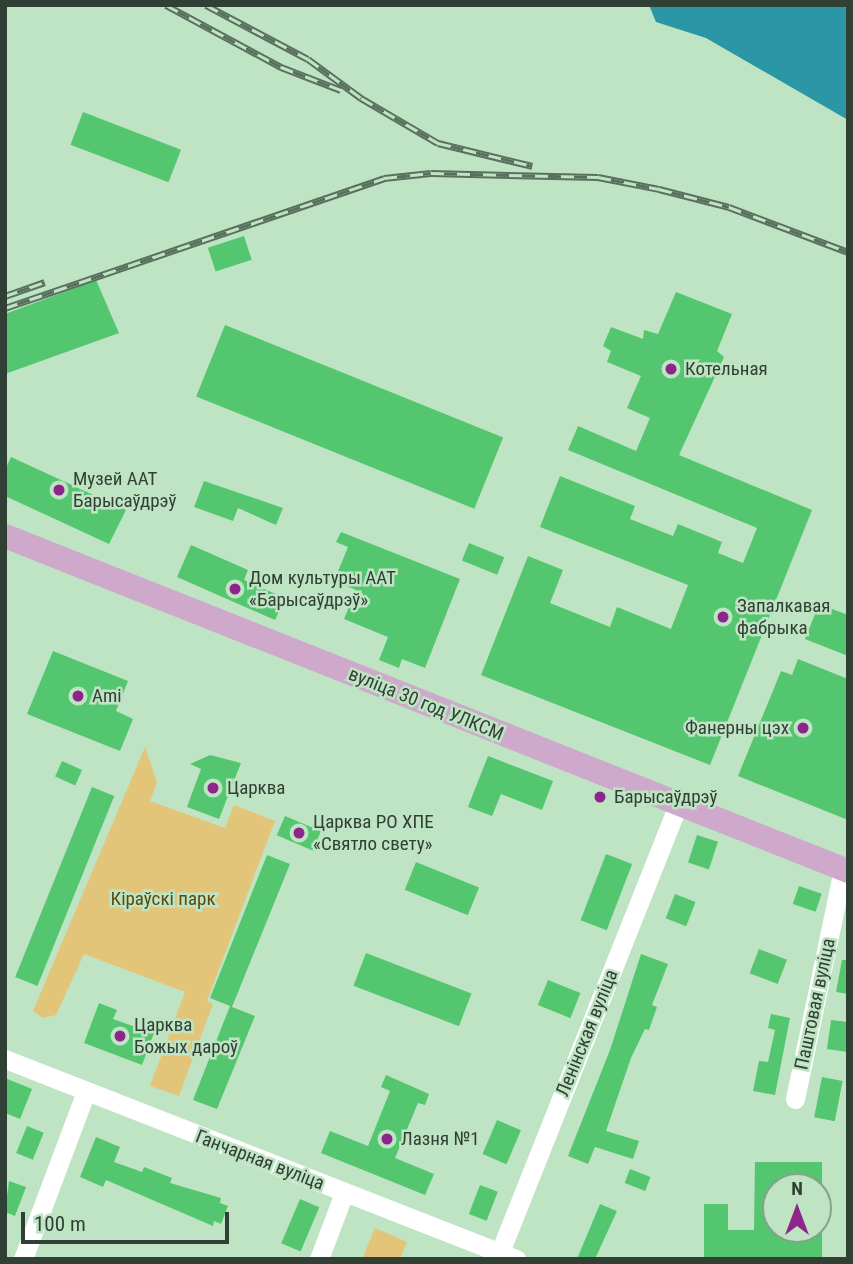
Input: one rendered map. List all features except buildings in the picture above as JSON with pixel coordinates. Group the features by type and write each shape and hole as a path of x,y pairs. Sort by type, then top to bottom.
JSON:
{"main road":[{"name":"вуліца 30 год УЛКСМ","path":"6,538 845,870"}],"street":[{"name":"Ленінская вуліца","path":"503,1256 678,804"},
{"name":"Паштовая вуліца","path":"795,1099 845,870"},
{"name":"Ганчарная вуліца","path":"5,1059 503,1256"},
{"path":"23,1259 86,1091"},
{"path":"318,1259 345,1193"}],"green space":[{"name":"Кіраўскі парк","path":"145,747 157,782 150,801 225,828 234,805 275,821 207,1001 213,1004 179,1096 150,1086 185,992 84,954 56,1015 43,1018 33,1011"},
{"path":"375,1228 407,1242 400,1259 362,1259"}],"water":[{"path":"649,5 842,5 848,9 848,120 706,38 656,22"}],"railway":[{"path":"166,5 281,67 341,90"},
{"path":"206,5 308,59 361,98 438,143 532,166"},
{"path":"5,308 384,178 431,173 598,177 729,207 848,252"},
{"path":"5,296 45,282"}],"place":[{"name":"Котельная","path":"671,369"},
{"name":"Музей ААТ Барысаўдрэў","path":"59,490"},
{"name":"Дом культуры ААТ «Барысаўдрэў»","path":"235,589"},
{"name":"Запалкавая фабрыка","path":"723,617"},
{"name":"Ami","path":"78,696"},
{"name":"Фанерны цэх","path":"803,728"},
{"name":"Царква","path":"213,788"},
{"name":"Барысаўдрэў","path":"600,797"},
{"name":"Царква РО ХПЕ «Святло свету»","path":"299,833"},
{"name":"Царква Божых дароў","path":"120,1036"},
{"name":"Лазня №1","path":"387,1139"}]}
